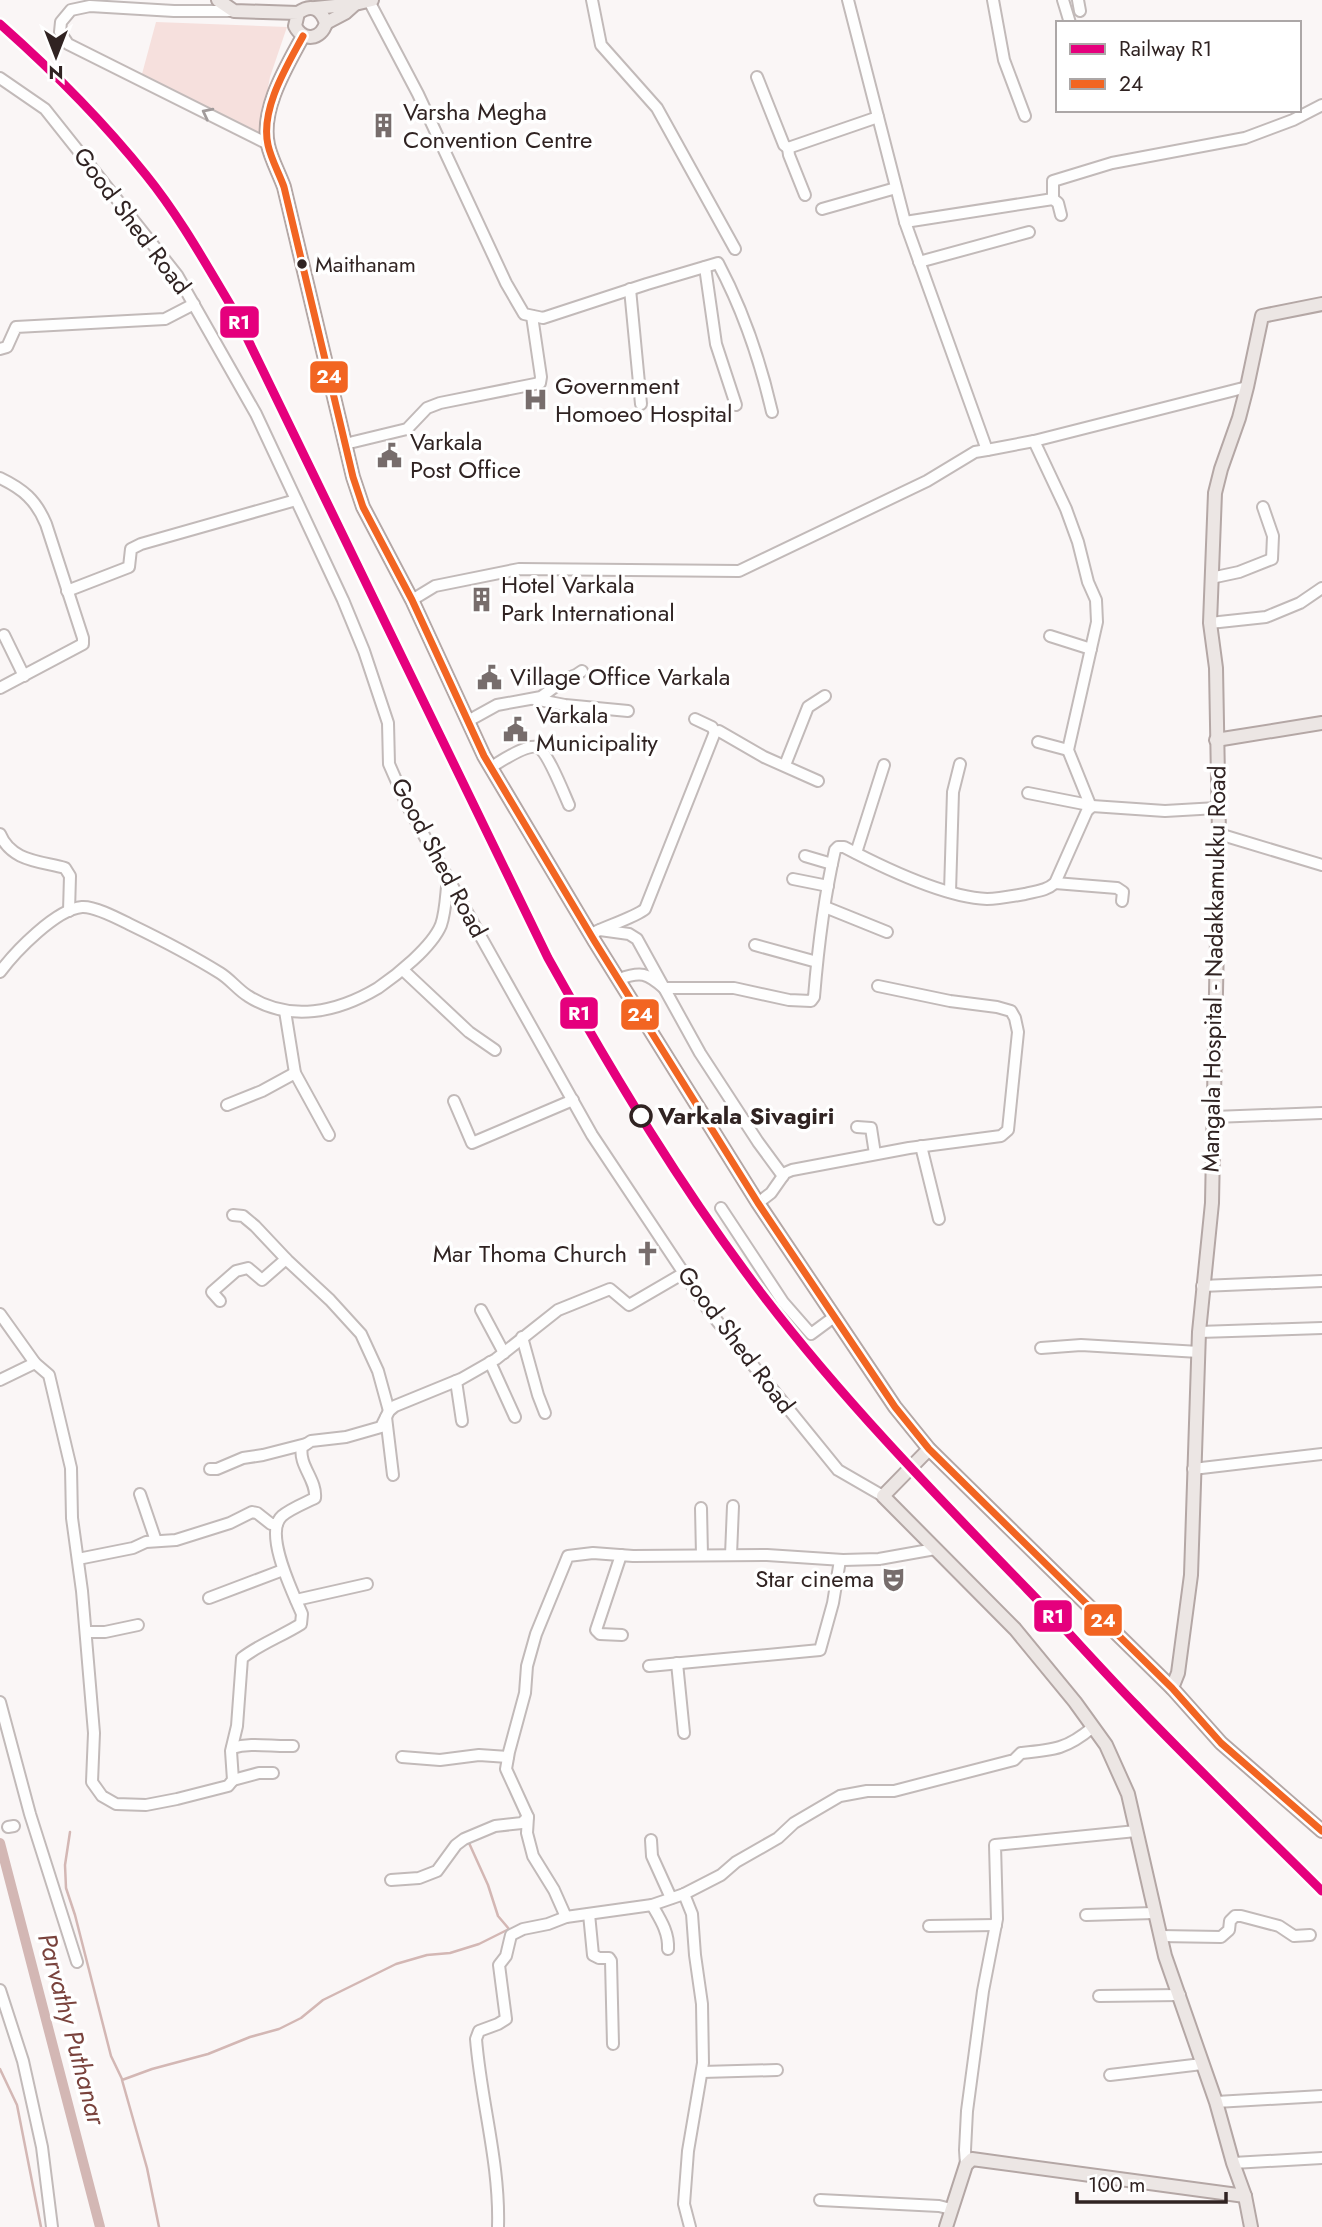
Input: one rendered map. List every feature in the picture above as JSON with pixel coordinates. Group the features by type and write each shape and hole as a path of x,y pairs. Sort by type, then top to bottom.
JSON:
{"main road":[{"path":"218,0 234,11 298,13"},
{"path":"315,8 326,23 324,31 310,38 303,36 296,26 298,13 304,8 371,0"},
{"path":"326,23 355,4"},
{"path":"303,36 275,94 269,113 268,144 284,187 345,444 363,507 412,600 491,767 595,932 619,979 758,1203 895,1407 929,1449 1172,1688 1221,1742 1322,1831"},
{"name":"Mangala Hospital - Nadakkamukku Road","path":"1172,1688 1178,1673 1191,1575 1199,1332 1212,1203 1219,834 1216,668 1210,622 1217,481 1239,418 1262,316 1322,304"},
{"path":"1216,740 1322,723"},
{"path":"929,1449 883,1496 1015,1629 1106,1745 1128,1794 1165,1956 1216,2102 1245,2196 1251,2227"},
{"path":"946,2227 966,2165 972,2159 1245,2196"}],"street":[{"path":"371,0 506,282 524,314 542,318 718,263 761,364 772,412"},
{"path":"592,0 601,45 657,108 735,249"},
{"path":"848,0 905,222 987,450"},
{"path":"993,0 1004,60 1025,116"},
{"path":"1063,0 1069,21"},
{"path":"234,11 90,6 71,10 61,22 60,32 68,44 268,144"},
{"path":"757,77 805,195"},
{"name":"Good Shed Road","path":"0,78 44,109 177,275 256,414 364,651 387,723 389,764 407,805 592,1135 709,1311 838,1470 883,1496"},
{"path":"1053,199 1053,181 1112,163 1245,138 1293,120 1322,105"},
{"path":"788,148 878,117"},
{"path":"822,209 896,188"},
{"path":"905,222 1053,199 1058,203 1061,215"},
{"path":"919,262 1029,232"},
{"path":"705,267 716,344 736,405"},
{"path":"630,289 641,404"},
{"path":"0,349 7,347 16,327 165,319 194,304"},
{"path":"345,444 407,429 427,408 440,403 540,383 532,316"},
{"path":"412,600 435,586 519,569 739,571 927,481 975,452 1034,441 1247,387"},
{"path":"619,979 630,975 645,975 652,977 664,988 734,988 789,1000 811,1001 814,997 828,886 838,847 844,847 883,867 950,892 988,899 1045,890 1055,883 1091,807 1068,750 1097,622 1097,600 1087,582 1078,542 1066,509 1034,441"},
{"path":"0,478 20,489 38,506 47,524 83,638 83,644 0,688"},
{"path":"67,591 129,567 131,549 141,544 296,499"},
{"path":"1211,578 1239,572 1272,559 1273,536 1263,507"},
{"path":"1210,622 1266,617 1300,603 1322,588"},
{"path":"4,635 24,676"},
{"path":"1050,636 1091,649"},
{"path":"468,721 497,705 548,694 564,680 582,671"},
{"path":"786,765 808,707 825,696"},
{"path":"534,699 628,711"},
{"path":"695,719 710,726 715,732"},
{"path":"715,732 719,731 764,757 818,781"},
{"path":"595,932 640,914 645,909 715,732"},
{"path":"1038,742 1068,750"},
{"path":"491,767 525,749 538,747 547,759 569,805"},
{"path":"950,892 953,792 960,764"},
{"path":"856,853 884,765"},
{"path":"1028,793 1091,807 1165,811 1217,808"},
{"path":"0,834 4,844 16,856 65,868 70,876 69,911"},
{"path":"1219,834 1322,865"},
{"path":"805,856 832,864"},
{"path":"0,972 46,925 69,911 83,907 113,916 173,945 223,974 248,996 279,1011 301,1013 330,1009 369,993 403,970 423,950 441,925 448,878"},
{"path":"793,878 828,886"},
{"path":"1055,883 1117,888 1123,892 1122,901"},
{"path":"825,907 887,932"},
{"path":"595,932 629,934 635,937 700,1053 783,1176"},
{"path":"755,945 817,962"},
{"path":"403,970 469,1032 495,1050"},
{"path":"758,1203 792,1170 921,1146 999,1136 1007,1131 1017,1037 1015,1017 1006,1008 950,1001 878,986"},
{"path":"285,1011 295,1073 329,1135"},
{"path":"227,1105 262,1091 295,1073"},
{"path":"454,1101 472,1143 573,1100"},
{"path":"1214,1117 1322,1114"},
{"path":"858,1128 872,1128 875,1154"},
{"path":"921,1146 939,1219"},
{"path":"721,1208 783,1302 811,1334 834,1317"},
{"path":"233,1215 247,1219 361,1334 378,1371 388,1414 393,1475"},
{"path":"220,1301 212,1292 236,1271 248,1268 262,1280 286,1259"},
{"path":"233,1780 232,1748 237,1726 242,1658 255,1648 301,1624 302,1614 279,1557 277,1524 281,1517 315,1498 316,1490 301,1455 302,1447 311,1441 346,1437 381,1427 388,1414 418,1395 456,1381 490,1362 558,1310 610,1289 629,1305 684,1273"},
{"path":"1202,1286 1322,1281"},
{"path":"481,1310 503,1353"},
{"path":"0,1314 35,1363 49,1375 71,1468 72,1518 86,1632 94,1733 92,1782 102,1796 116,1804 146,1805 224,1788 233,1780 259,1773 273,1773"},
{"path":"1199,1332 1322,1328"},
{"path":"522,1337 545,1413"},
{"path":"1041,1348 1081,1345 1199,1352"},
{"path":"490,1362 515,1417"},
{"path":"0,1380 35,1363"},
{"path":"456,1381 462,1421"},
{"path":"210,1469 217,1469 243,1458 306,1444"},
{"path":"1193,1469 1322,1454"},
{"path":"140,1494 156,1541"},
{"path":"731,1555 733,1506"},
{"path":"701,1508 702,1555"},
{"path":"78,1559 134,1548 146,1542 176,1540 230,1523 252,1512 271,1524 277,1524"},
{"path":"566,1917 554,1890 533,1856 527,1833 528,1817 506,1769 536,1634 568,1556 593,1553 731,1555 841,1560 879,1559 935,1549"},
{"path":"621,1555 596,1630 600,1634 622,1635"},
{"path":"649,1666 820,1650 841,1560"},
{"path":"209,1598 283,1570"},
{"path":"296,1601 367,1584"},
{"path":"86,1632 105,1632 138,1625"},
{"path":"677,1663 684,1733"},
{"path":"0,1702 30,1814 76,1962"},
{"path":"498,2227 492,2146 476,2039 479,2031 506,2019 499,1965 506,1956 510,1935 566,1917 652,1905 684,1894 721,1875 746,1856 778,1838 794,1823 839,1796 867,1791 894,1791 1014,1760 1021,1753 1057,1750 1079,1740 1093,1727"},
{"path":"232,1748 244,1744 293,1746"},
{"path":"402,1757 449,1760 479,1755 508,1757"},
{"path":"391,1880 419,1878 437,1871 456,1844 464,1839 495,1826 522,1823 528,1817"},
{"path":"966,2165 967,2111 983,1991 996,1925 995,1845 1136,1831"},
{"path":"651,1840 652,1856 671,1898"},
{"path":"684,1894 692,1914 702,2004 704,2063 688,2151 684,2204 690,2227"},
{"path":"652,1905 665,1929 667,1949"},
{"path":"1086,1915 1154,1913"},
{"path":"589,1914 593,1955 609,1958 611,1961 613,2044"},
{"path":"1160,1936 1221,1937 1230,1930 1230,1921 1235,1916 1279,1926 1294,1936 1310,1935"},
{"path":"929,1926 996,1925"},
{"path":"0,1990 23,2061 42,2147 52,2227"},
{"path":"1099,1996 1180,1995"},
{"path":"1110,2075 1202,2064"},
{"path":"702,2071 777,2070"},
{"path":"1216,2102 1322,2096"},
{"path":"1233,2163 1322,2158"},
{"path":"820,2200 939,2206 951,2209"}],"shaded area":[{"path":"156,22 287,27 270,77 259,136 142,74"}],"waterway":[{"path":"70,1832 65,1865 66,1888 111,2056 122,2079"},
{"name":"Parvathy Puthanar","path":"0,1843 100,2227"},
{"path":"159,2227 147,2168 122,2080 279,2029 301,2018 323,2000 396,1964 427,1955 450,1953 479,1944 509,1929 498,1916 488,1885 469,1843"},
{"path":"0,2069 17,2105 41,2227"}],"rail line":[{"name":"R1","path":"0,24 76,96 129,155 170,208 214,277 234,311 548,958 650,1132 735,1258 795,1337 892,1447 1159,1729 1322,1891"}],"transit line":[{"name":"24","path":"303,36 271,103 268,145 284,187 353,477 363,507 412,600 484,756 595,942 758,1203 895,1407 929,1449 1172,1688 1221,1743 1322,1831"}],"place":[{"name":"Varsha Megha Convention Centre","path":"383,126"},
{"name":"Maithanam","path":"302,264"},
{"name":"Government Homoeo Hospital","path":"535,400"},
{"name":"Varkala Post Office","path":"390,456"},
{"name":"Hotel Varkala Park International","path":"481,599"},
{"name":"Village Office Varkala","path":"490,677"},
{"name":"Varkala Municipality","path":"516,729"},
{"name":"Varkala Sivagiri","path":"641,1116"},
{"name":"Mar Thoma Church","path":"647,1254"},
{"name":"Star cinema","path":"894,1579"}]}
